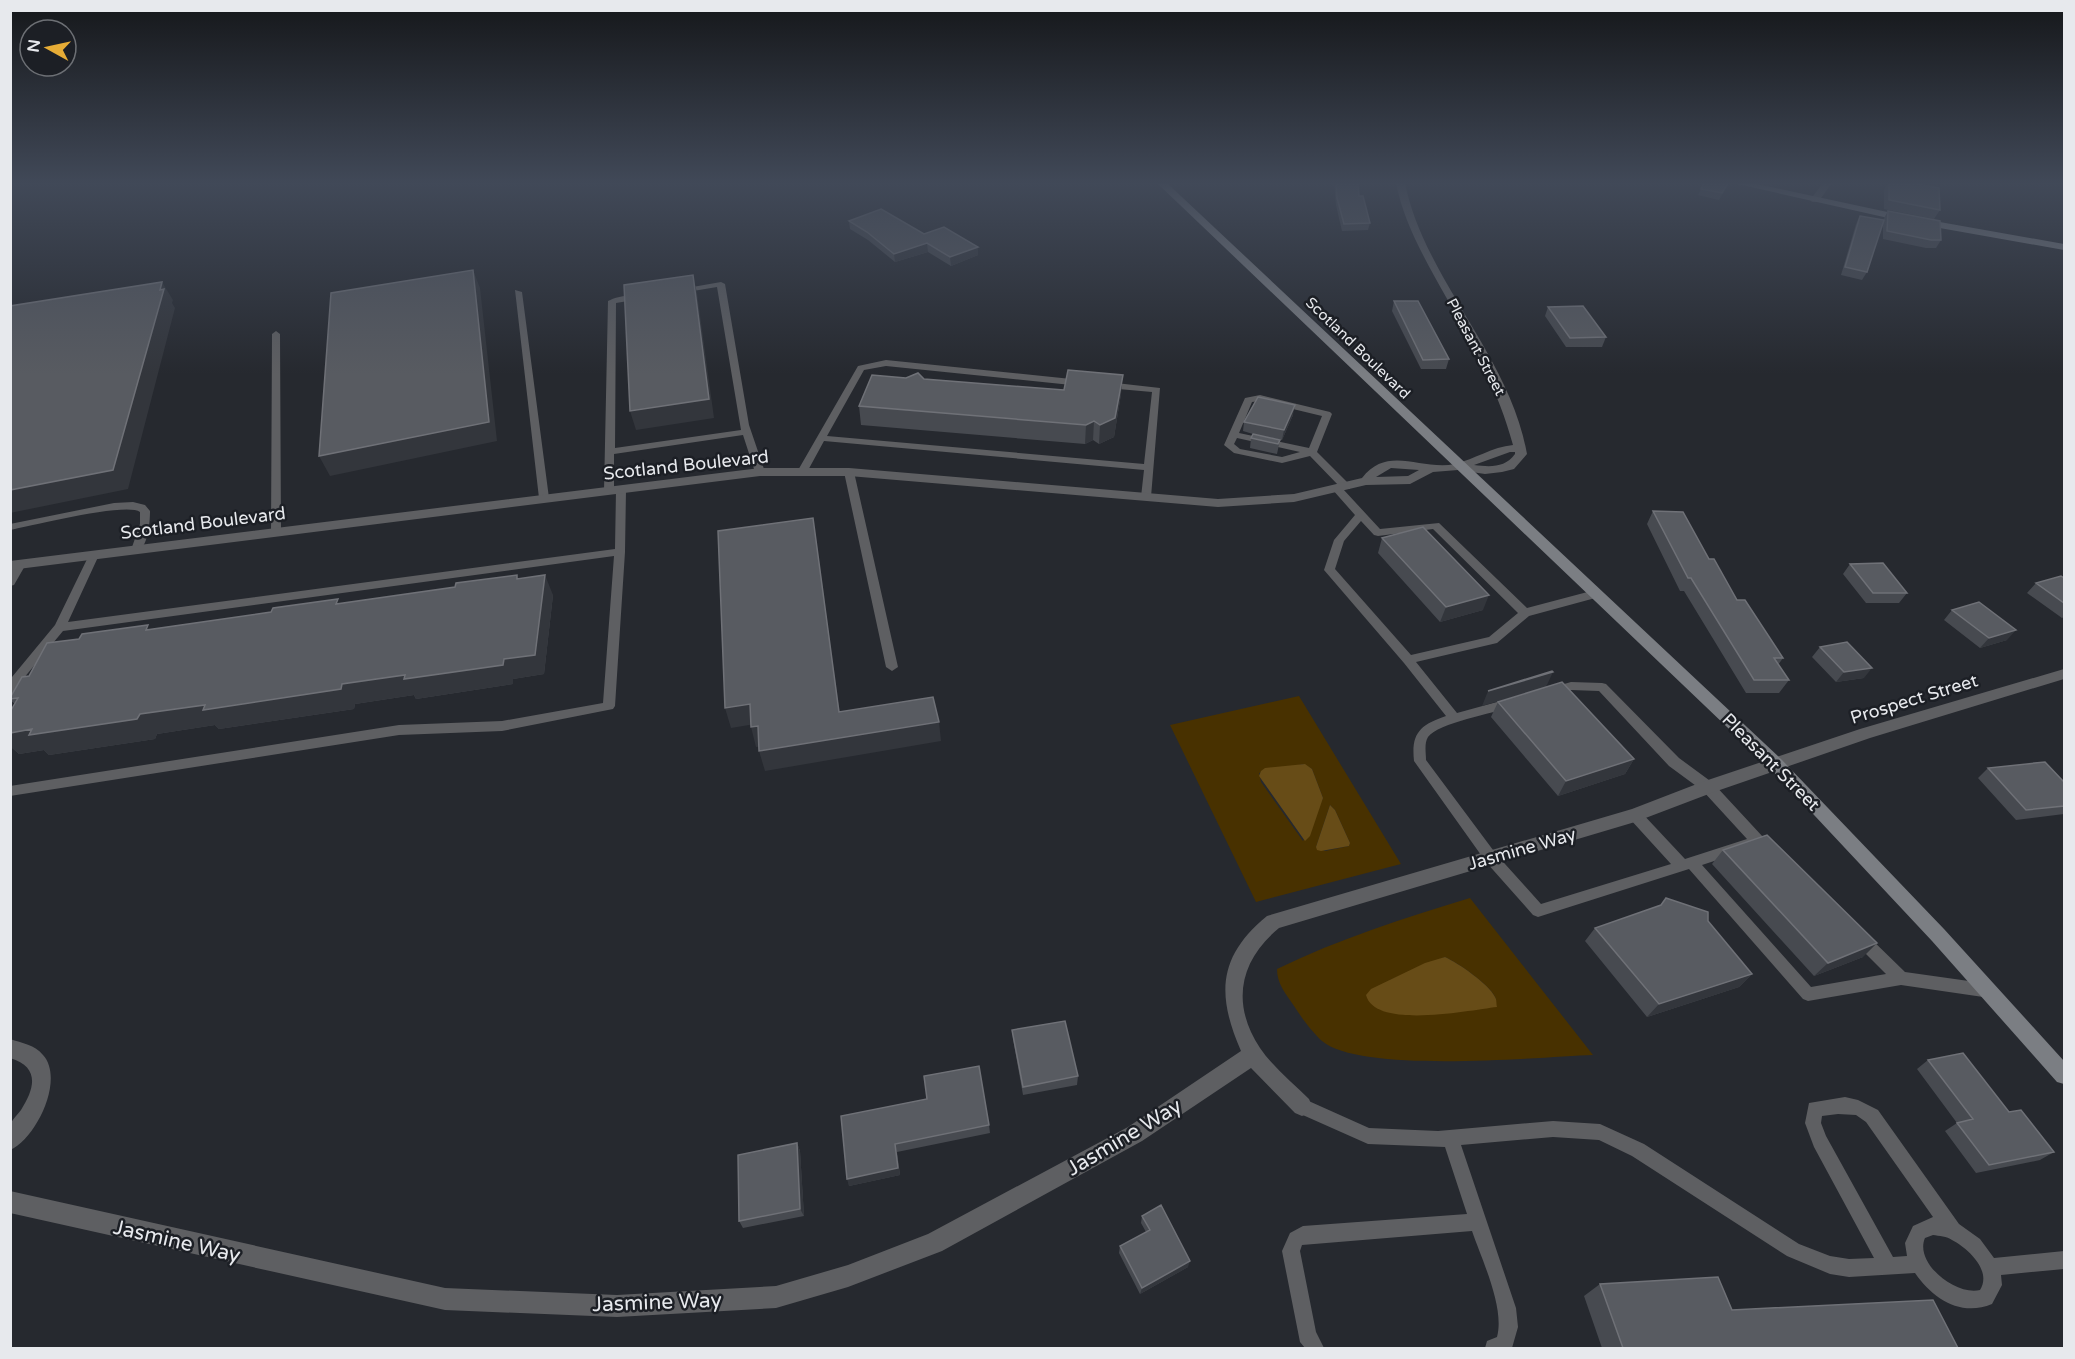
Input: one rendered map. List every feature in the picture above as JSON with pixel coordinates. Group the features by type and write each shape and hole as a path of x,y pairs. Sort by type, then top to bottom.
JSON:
{"main road":[{"name":"Scotland Boulevard","path":"1228,246 1459,467"},
{"name":"Pleasant Street","path":"1459,467 1776,765 1990,991 2064,1075"}],"street":[{"name":"Pleasant Street","path":"1425,246 1496,381 1512,417 1520,448"},
{"path":"1511,447 1520,448 1521,454 1517,462 1507,468 1497,470 1459,467 1511,447"},
{"name":"Scotland Boulevard","path":"1366,481 1374,471 1394,464 1407,463 1430,469 1459,467"},
{"name":"Scotland Boulevard","path":"16,565 760,472 849,472 1218,503 1294,498 1366,481 1410,480 1430,469"},
{"name":"Prospect Street","path":"1776,765 1911,719 2064,674"},
{"name":"Jasmine Way","path":"1302,1106 1253,1055 1239,1025 1233,996 1235,971 1244,951 1257,933 1273,922 1635,815 1708,787 1776,765"},
{"path":"10,1048 23,1050 36,1058 42,1071 42,1088 35,1107 22,1128 10,1140"},
{"name":"Jasmine Way","path":"10,1202 445,1299 617,1306 776,1297 848,1276 934,1243 1135,1134 1253,1055"}],"lane":[{"path":"667,293 721,284 747,432 760,472"},
{"path":"519,292 544,498"},
{"path":"10,791 399,730 502,726 609,706 620,552 610,452 612,302 645,296"},
{"path":"276,334 276,532"},
{"path":"802,472 861,368 886,363 1087,383"},
{"path":"1098,384 1157,390 1147,467 1146,497"},
{"path":"1232,438 1248,400 1260,398 1327,414 1312,452"},
{"path":"610,452 747,432"},
{"path":"821,438 1147,467"},
{"path":"1232,438 1312,452 1361,515 1378,533 1435,525 1525,613"},
{"path":"1232,438 1300,456 1312,452"},
{"path":"849,472 892,667"},
{"path":"10,527 114,506 133,505 145,511 145,524 136,550"},
{"path":"1361,515 1339,540 1329,570 1408,660 1455,719"},
{"path":"60,627 620,552"},
{"path":"10,693 18,677 60,627 94,555"},
{"path":"10,582 16,565"},
{"path":"1408,660 1492,639 1525,613 1595,594"},
{"path":"1519,701 1455,719 1426,730 1418,745 1420,761 1491,858 1538,911 1687,865 1763,845 1708,787 1674,762 1602,687 1571,686 1540,695"},
{"path":"1635,815 1687,865 1808,994 1901,978 1990,991"},
{"path":"1850,929 1901,978"},
{"path":"1302,1106 1368,1136 1450,1138 1553,1129 1600,1132 1638,1150 1793,1250 1830,1265 1849,1268 1919,1264"},
{"path":"1888,1266 1821,1141 1813,1123 1815,1109 1860,1107 1872,1116 1953,1231"},
{"path":"1450,1138 1507,1308 1509,1327 1505,1343 1494,1348"},
{"path":"1315,1348 1307,1335 1291,1251 1296,1239 1303,1235 1478,1222"},
{"path":"1933,1226 1953,1231 1968,1240 1981,1253 1990,1268 1993,1285 1986,1298 1971,1302 1952,1296 1933,1282 1919,1264 1914,1245 1919,1232 1933,1226"},
{"path":"1990,1268 2064,1260"}],"shaded area":[{"path":"1299,696 1401,864 1256,902 1170,725","holes":["1304,764 1312,769 1323,798 1303,841 1261,782 1259,773","1330,805 1335,810 1350,843 1349,846 1325,851 1316,847"]},
{"path":"1305,764 1312,769 1323,798 1310,836 1305,841 1259,776 1265,768"},
{"path":"1330,805 1335,810 1350,843 1349,846 1321,851 1316,847"},
{"path":"1470,898 1593,1055 1452,1061 1373,1057 1343,1051 1318,1037 1303,1020 1280,984 1277,969 1300,958 1396,921","holes":["1445,957 1473,974 1492,992 1496,1007 1390,980"]},
{"path":"1445,957 1480,980 1496,998 1497,1007 1446,1014 1404,1015 1386,1012 1373,1006 1366,995 1371,989 1425,963"}],"building":[{"path":"885,246 917,246 894,254"},
{"path":"933,246 978,247 950,257"},
{"path":"1851,246 1875,246 1867,272 1845,267"},
{"path":"473,270 489,422 319,456 331,293"},
{"path":"693,275 709,399 630,411 624,285"},
{"path":"162,282 160,290 164,289 113,470 10,490 10,306"},
{"path":"1394,301 1418,301 1449,359 1423,360"},
{"path":"1583,306 1606,337 1570,338 1548,307"},
{"path":"1068,370 1123,375 1115,418 1100,425 1094,421 1086,425 859,406 872,375 906,378 918,373 924,379 1064,390"},
{"path":"1258,397 1295,405 1284,430 1244,422"},
{"path":"1253,434 1280,440 1278,444 1251,438"},
{"path":"1653,511 1683,512 1709,559 1714,559 1737,600 1745,600 1783,658 1774,658 1789,680 1754,680 1691,578 1688,578"},
{"path":"813,518 839,712 933,697 939,722 759,751 758,726 751,727 750,704 725,708 718,531"},
{"path":"1423,527 1489,595 1446,607 1382,538"},
{"path":"1883,563 1907,593 1873,593 1850,564"},
{"path":"517,575 517,579 545,575 535,655 504,659 503,665 404,679 405,675 342,684 341,689 203,710 205,705 140,714 137,719 29,735 32,729 10,733 10,712 18,698 10,698 22,677 29,676 47,643 79,639 82,634 148,625 146,630 271,612 273,608 338,599 336,604 455,587 456,583"},
{"path":"2061,576 2064,578 2064,603 2036,583"},
{"path":"1979,602 2016,630 1989,638 1952,610"},
{"path":"1847,642 1872,668 1844,672 1820,647"},
{"path":"1552,671 1553,672 1488,691"},
{"path":"1562,682 1634,759 1566,781 1498,702"},
{"path":"2045,762 2064,782 2064,806 2026,810 1988,768"},
{"path":"1767,835 1877,943 1828,963 1723,850"},
{"path":"1666,898 1708,912 1708,921 1752,974 1659,1004 1595,928 1661,905"},
{"path":"1065,1021 1078,1076 1023,1087 1012,1030"},
{"path":"1963,1053 2009,1112 2021,1110 2054,1152 1989,1165 1957,1123 1973,1119 1928,1060"},
{"path":"979,1066 989,1125 895,1144 898,1168 847,1179 841,1116 927,1099 924,1076"},
{"path":"797,1143 800,1209 739,1221 738,1155"},
{"path":"1161,1205 1190,1261 1142,1288 1120,1246 1150,1230 1142,1216"},
{"path":"1718,1277 1732,1310 1933,1300 1958,1348 1623,1348 1600,1284"}]}
